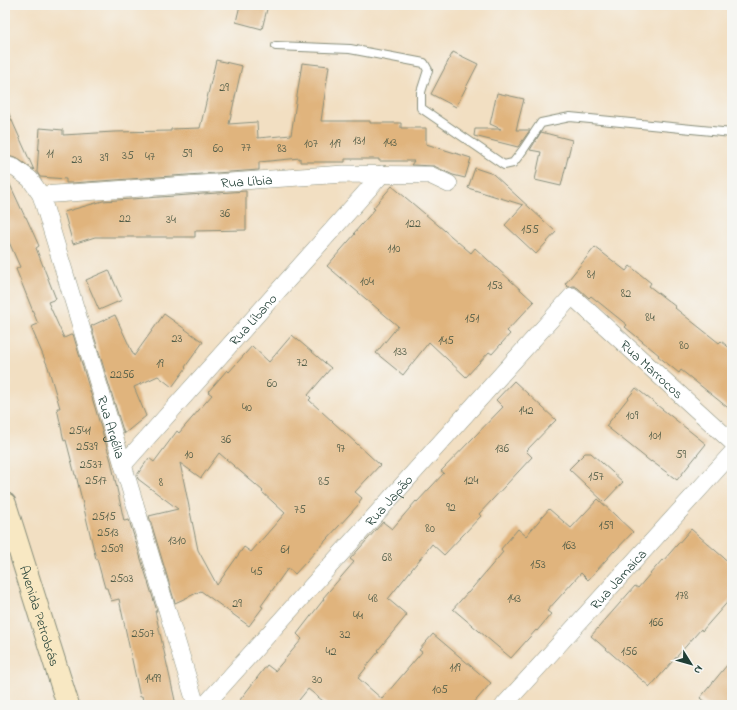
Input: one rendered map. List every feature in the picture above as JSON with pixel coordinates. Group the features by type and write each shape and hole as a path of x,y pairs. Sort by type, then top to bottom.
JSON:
{"main road":[{"name":"Avenida Petrobrás","path":"5,504 68,705"}],"street":[{"name":"Rua Argélia","path":"5,165 15,168 30,179 41,195 196,705"},
{"name":"Rua Líbia","path":"41,195 344,174 430,175 450,184"},
{"name":"Rua Líbano","path":"123,465 382,174"},
{"name":"Rua Marrocos","path":"572,296 732,442"},
{"name":"Rua Japão","path":"205,705 572,296"},
{"name":"Rua Jamaica","path":"504,705 732,453"}],"lane":[{"path":"276,46 350,49 424,63 428,70 421,92 421,108 504,165 513,163 541,122 570,117 732,133"}],"building":[{"path":"240,5 268,5 262,29 236,22"},
{"path":"453,52 478,64 456,107 431,94"},
{"path":"216,60 242,66 229,124 257,122 258,138 291,135 302,63 329,66 321,121 370,121 370,123 401,123 401,128 426,128 426,144 471,158 465,178 453,175 434,166 411,165 414,161 345,159 345,162 300,162 300,158 259,162 259,170 72,183 66,183 66,179 40,177 37,172 40,128 63,130 63,135 171,131 171,129 200,128"},
{"path":"497,93 524,99 516,130 530,130 518,147 474,136 475,129 501,129 490,124"},
{"path":"5,105 34,170 18,159 5,155"},
{"path":"541,132 572,140 561,186 535,180 541,152 530,150"},
{"path":"475,168 493,174 556,232 536,254 505,225 523,205 468,188"},
{"path":"5,175 39,246 36,248 56,299 48,302 64,338 73,334 111,461 124,521 129,520 157,611 155,611 176,705 144,705 142,696 140,697 119,599 111,601 107,588 105,588 96,559 76,475 66,440 64,441 57,408 60,408 48,367 31,327 38,324 16,269 20,267 5,233"},
{"path":"392,186 471,253 475,248 534,302 507,331 510,334 492,354 489,352 466,377 429,342 403,375 376,353 398,326 327,266 355,234 354,233 375,209 373,208"},
{"path":"246,191 246,230 195,231 195,237 95,237 73,244 64,212 103,201"},
{"path":"595,247 626,271 630,266 651,283 649,286 676,307 675,308 719,343 721,341 732,350 732,411 681,370 679,373 658,356 659,355 625,327 627,325 591,296 589,298 578,288 574,286 568,287 565,284"},
{"path":"109,270 122,300 99,310 86,280"},
{"path":"164,314 203,342 172,387 158,376 134,387 146,416 124,434 91,326 115,315 134,356"},
{"path":"292,335 331,368 308,395 311,398 309,400 380,465 355,492 362,498 359,502 360,503 295,574 288,568 261,606 263,607 249,626 201,591 175,603 149,516 178,509 138,479 137,475 149,458 154,462 177,431 179,433 212,395 208,392 227,370 229,372 252,346 269,362","holes":["219,453 263,491 262,492 285,513 251,552 244,547 217,585 198,550 180,463 201,478"]},
{"path":"514,381 556,420 526,451 532,457 479,514 481,516 444,555 432,544 388,599 407,615 378,650 379,651 358,678 382,699 422,652 419,650 433,634 491,683 472,705 328,705 308,689 295,705 236,705 267,665 275,671 302,639 297,634 324,599 323,598 354,562 350,559 383,522 392,529 416,501 417,502 444,473 441,471 503,407 496,400"},
{"path":"636,388 706,444 677,480 651,462 606,426"},
{"path":"585,453 591,453 623,482 604,502 569,469"},
{"path":"598,499 633,532 588,580 581,573 547,611 551,614 537,631 536,630 511,658 453,609 503,552 501,549 518,529 526,536 549,509 571,528"},
{"path":"691,529 732,565 732,597 702,631 701,629 650,687 591,636 635,586 638,588"},
{"path":"732,659 732,705 708,705 700,698"}]}
